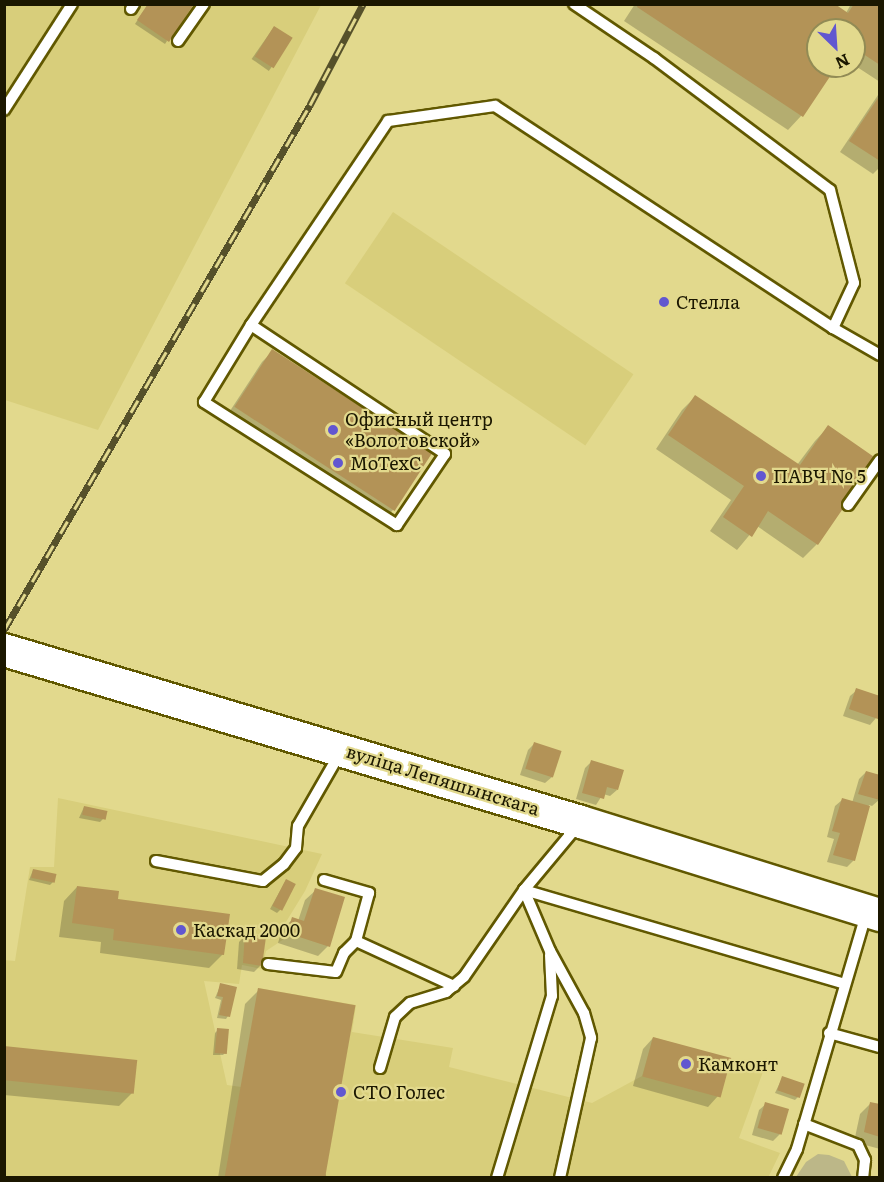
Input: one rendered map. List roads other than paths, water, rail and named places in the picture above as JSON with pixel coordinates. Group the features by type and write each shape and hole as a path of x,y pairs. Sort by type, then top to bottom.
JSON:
{"main road":[{"name":"вуліца Лепяшынскага","path":"4,650 581,822 873,913"}],"lane":[{"path":"4,110 72,4"},
{"path":"178,41 204,4"},
{"path":"574,4 591,9 830,190 854,283 833,328"},
{"path":"251,325 445,454 397,525 204,402 251,325 388,121 495,106 833,328 879,355"},
{"path":"848,506 879,460"},
{"path":"156,861 263,881 284,864 297,848 298,826 342,750"},
{"path":"380,1068 395,1017 410,1003 446,992 464,977 524,890 581,822"},
{"path":"268,964 336,972 345,953 357,941 369,893 324,880"},
{"path":"524,890 550,951 584,1013 591,1038 560,1178"},
{"path":"524,890 843,982"},
{"path":"783,1178 797,1149 843,982 873,913"},
{"path":"357,941 454,986"},
{"path":"497,1178 552,996 550,951"},
{"path":"829,1033 879,1047"},
{"path":"804,1124 858,1145 865,1161 863,1178"}],"railway":[{"path":"4,630 310,105 363,4"}],"place":[{"name":"Стелла","path":"664,302"},
{"name":"Офисный центр «Волотовской»","path":"333,430"},
{"name":"MoTexC","path":"338,463"},
{"name":"ПАВЧ № 5","path":"761,476"},
{"name":"Каскад 2000","path":"181,930"},
{"name":"Камконт","path":"686,1064"},
{"name":"СТО Голес","path":"341,1092"}]}
